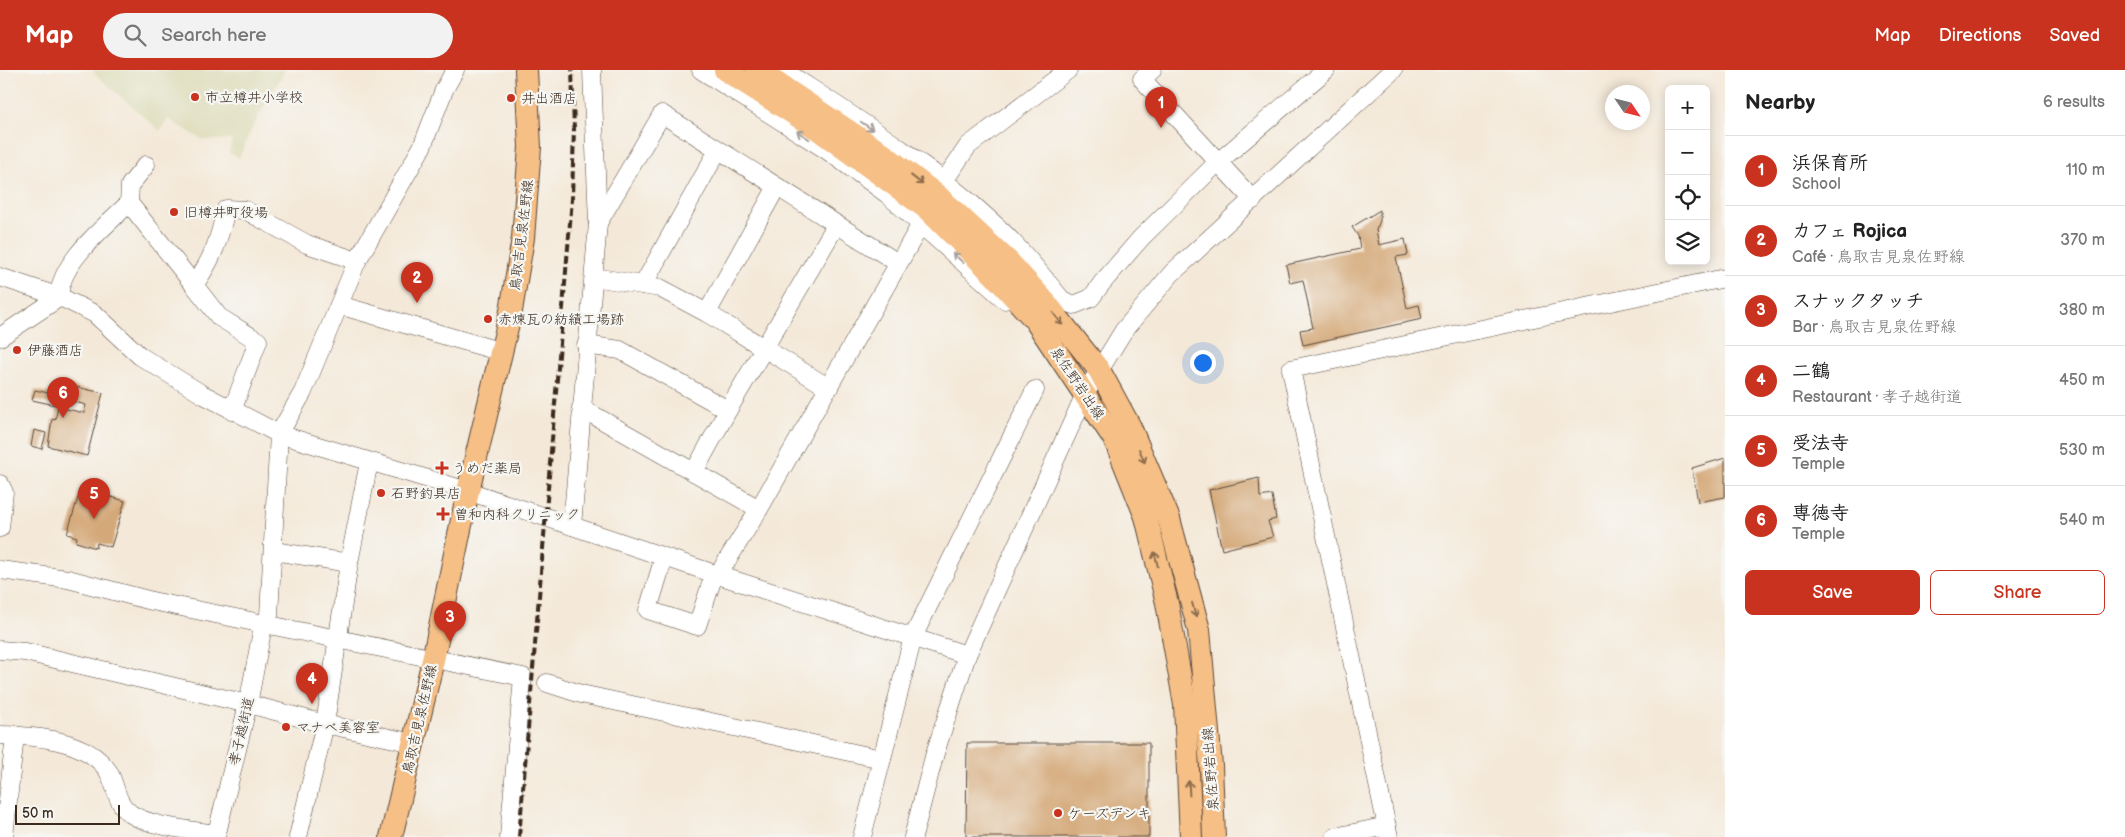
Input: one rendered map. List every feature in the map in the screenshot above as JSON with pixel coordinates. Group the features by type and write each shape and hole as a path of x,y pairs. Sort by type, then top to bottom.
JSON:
{"main road":[{"name":"鳥取吉見泉佐野線","path":"391,837 433,660 468,491 511,311 523,238 530,147 526,70"},
{"name":"泉佐野岩出線","path":"726,70 776,83 835,141 926,208 996,277 1036,320 1086,392 1115,440 1146,517 1167,603 1185,705 1191,837"},
{"name":"泉佐野岩出線","path":"757,70 883,154 938,196 1008,261 1046,303 1098,370 1130,427 1169,519 1199,630 1211,766 1214,837"}],"street":[{"path":"279,434 302,392 356,260 422,147 444,90 455,70"},
{"path":"572,526 586,345 598,223 592,70"},
{"path":"701,70 828,151 887,194 1047,336"},
{"path":"944,181 968,146 1068,70"},
{"path":"1152,70 1142,79 1217,163 1253,200"},
{"path":"776,83 856,118 944,181 992,222 1062,300 1074,306 1091,298 1141,238 1217,163 1326,70"},
{"path":"913,837 935,753 967,655 1086,392 1098,370 1124,330 1172,273 1393,70"},
{"path":"598,223 662,114 776,188 898,263"},
{"path":"643,285 718,150"},
{"path":"146,165 130,185 129,203 220,316 258,340 232,411"},
{"path":"707,313 776,188"},
{"path":"60,297 59,288 77,255 129,203"},
{"path":"194,285 208,264 217,245 226,209 245,210 307,244 356,260"},
{"path":"664,557 648,610 697,626 712,580 718,575 759,509 921,224"},
{"path":"694,472 836,225"},
{"path":"0,277 60,297 95,314 140,356 232,411 279,434 468,491 718,575 967,655"},
{"path":"594,277 660,288 707,313 829,388"},
{"path":"1335,837 1388,832 1291,369 1725,278"},
{"path":"0,337 60,297"},
{"path":"339,304 502,352"},
{"path":"586,345 620,350 728,410"},
{"path":"862,837 913,637 1035,390"},
{"path":"581,408 759,509"},
{"name":"孝子越街道","path":"216,836 265,624 269,615 279,434"},
{"path":"298,837 325,724 349,564 369,462"},
{"path":"0,528 2,488"},
{"path":"274,551 349,564"},
{"path":"0,570 68,579 152,601 523,677 509,837"},
{"path":"0,650 26,652 325,724 413,743"},
{"path":"547,683 581,694 882,760"},
{"path":"4,837 8,735 72,744 86,749 108,771 118,801 131,814 151,822 216,836"}],"shaded area":[{"name":"市立樽井小学校","path":"94,70 285,70 251,130 239,158 229,153 232,140 203,140 168,119 160,131 95,74"}],"building":[{"path":"1380,210 1380,221 1376,230 1379,245 1405,239 1408,255 1396,257 1407,308 1419,305 1422,319 1303,345 1300,330 1313,328 1303,280 1290,283 1286,265 1360,249 1358,236 1352,227"},
{"path":"63,384 103,393 87,456 48,446 52,419 55,420 58,407 84,413 86,405 60,398"},
{"path":"35,390 57,395 55,405 32,400"},
{"path":"34,430 46,433 42,449 31,446"},
{"path":"1725,458 1725,497 1698,502 1692,468"},
{"path":"1259,478 1260,497 1272,495 1276,519 1268,521 1273,537 1222,550 1209,490"},
{"path":"81,488 125,501 111,547 97,543 96,548 76,542 77,537 67,534"},
{"path":"967,743 1149,743 1149,837 966,837"}],"railway":[{"path":"519,837 572,199 574,129 572,70"}],"place":[{"name":"市立樽井小学校","path":"195,97"},
{"name":"井出酒店","path":"511,98"},
{"name":"浜保育所","path":"1161,128"},
{"name":"旧樽井町役場","path":"174,212"},
{"name":"カフェ Rojica","path":"417,303"},
{"name":"赤煉瓦の紡績工場跡","path":"488,319"},
{"name":"伊藤酒店","path":"17,350"},
{"name":"専徳寺","path":"63,418"},
{"name":"うめだ薬局","path":"442,468"},
{"name":"石野釣具店","path":"381,493"},
{"name":"曽和内科クリニック","path":"443,514"},
{"name":"受法寺","path":"94,519"},
{"name":"スナックタッチ","path":"450,642"},
{"name":"二鶴","path":"312,704"},
{"name":"マナベ美容室","path":"286,727"},
{"name":"ケーズデンキ","path":"1058,813"}]}
